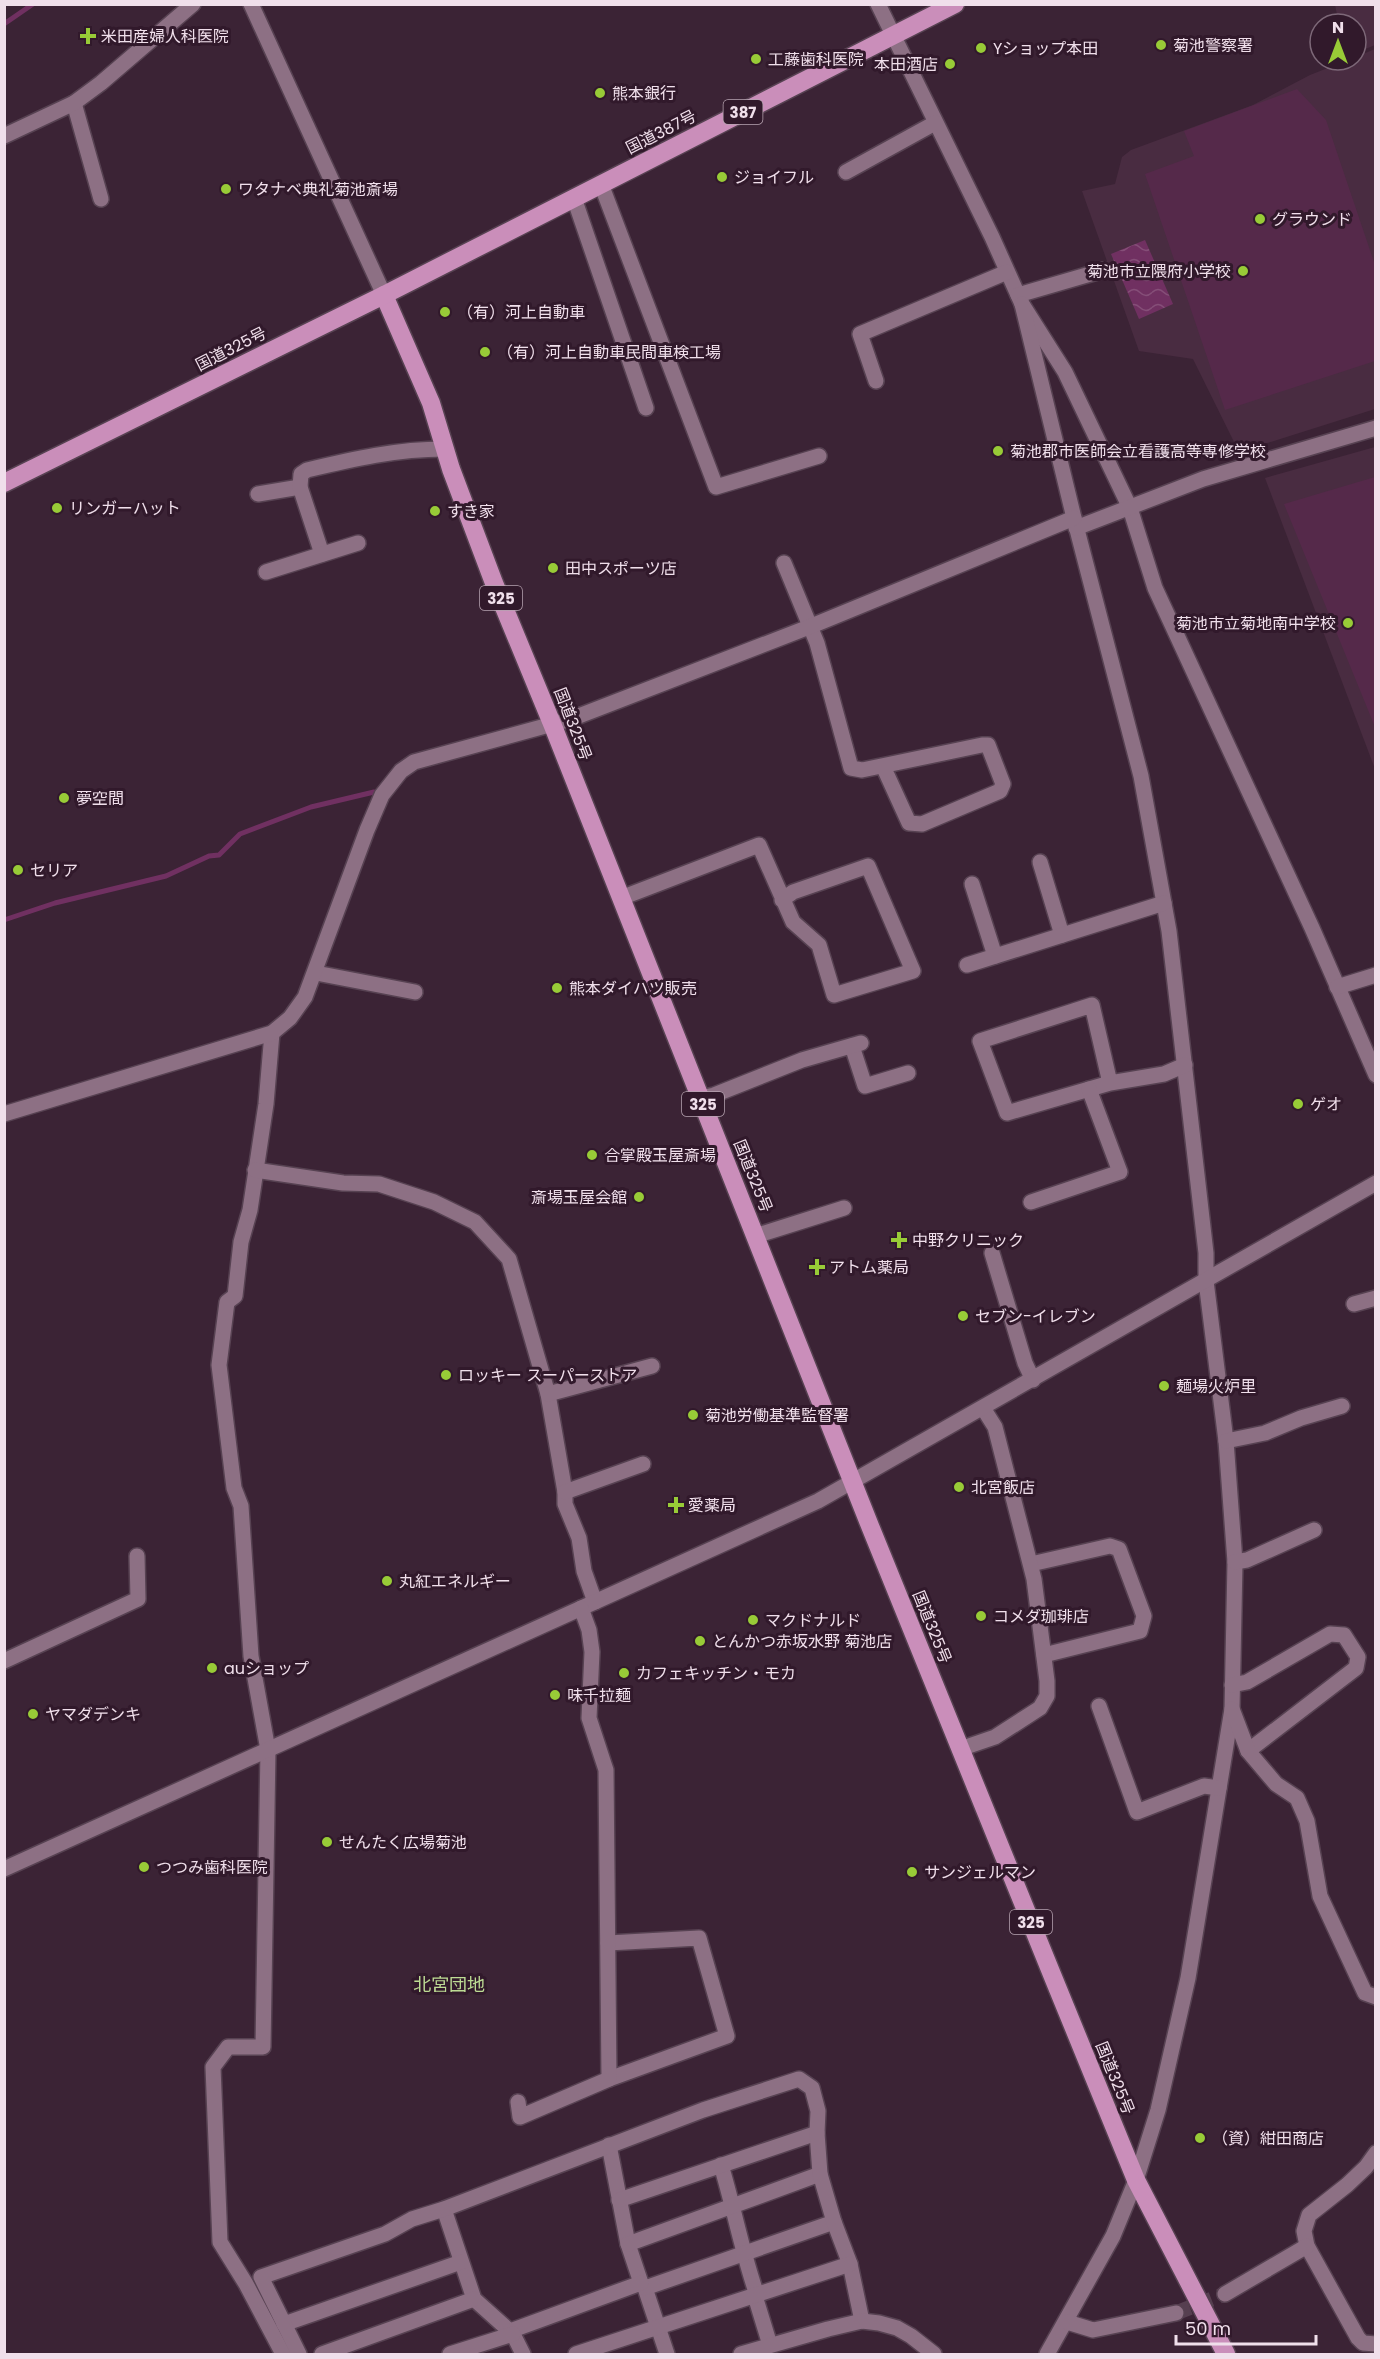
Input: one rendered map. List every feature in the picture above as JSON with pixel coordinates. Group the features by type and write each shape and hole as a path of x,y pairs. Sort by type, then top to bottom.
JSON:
{"highway":[{"name":"国道387号","path":"384,295 955,4"},
{"name":"国道325号","path":"4,483 384,295 431,404 444,449 491,574 755,1236 960,1749 1136,2180 1226,2355"}],"street":[{"path":"4,136 74,103 101,83 193,4"},
{"path":"251,4 384,295"},
{"path":"878,4 1020,300 1065,372 1130,508 1155,588 1376,1076"},
{"path":"74,103 101,199"},
{"path":"846,172 935,123"},
{"path":"601,184 716,487 819,456"},
{"path":"574,198 646,408"},
{"path":"1020,300 1104,270"},
{"path":"876,381 860,334 1007,272"},
{"path":"1020,300 1141,776 1164,903 1206,1253 1206,1281 1226,1441 1235,1562 1232,1709 1188,1978 1158,2110 1136,2180 1113,2236 1047,2355"},
{"path":"4,1114 272,1033 290,1018 305,997 316,973 366,830 382,795 401,771 414,762 553,726 1075,523 1130,508 1203,479 1376,428"},
{"path":"322,554 300,488 302,474 307,470 395,451 444,449"},
{"path":"258,494 300,488"},
{"path":"266,572 358,543"},
{"path":"784,563 816,643 851,768 862,770 982,745 988,746 1003,784 1000,791 922,824 909,823 883,766"},
{"path":"621,898 759,845 782,900 793,922 819,945 834,995 913,971 868,866 793,892 782,900"},
{"path":"1040,862 1062,935"},
{"path":"972,884 995,956"},
{"path":"967,965 1164,903"},
{"path":"316,973 415,992"},
{"path":"1337,987 1376,975"},
{"path":"1110,1083 1092,1005 980,1041 1007,1113 1110,1083 1164,1074 1185,1065"},
{"path":"272,1033 266,1104 250,1210 241,1242 235,1296 227,1302 219,1365 234,1488 241,1506 251,1656 268,1750 263,2047 228,2047 213,2067 220,2242 246,2284 283,2355"},
{"path":"701,1098 802,1060 856,1044 865,1086 908,1073"},
{"path":"1031,1202 1120,1172 1089,1089"},
{"path":"255,1170 343,1183 379,1184 434,1203 475,1222 509,1259 548,1394 566,1504 579,1538 584,1571 592,1652 590,1718 606,1770 610,1977 609,2079"},
{"path":"4,1869 818,1501 1376,1183"},
{"path":"755,1236 844,1208"},
{"path":"992,1253 1025,1363 1033,1380"},
{"path":"1354,1304 1376,1298"},
{"path":"548,1394 652,1366"},
{"path":"1226,1441 1265,1433 1301,1418 1342,1406"},
{"path":"960,1749 995,1737 1040,1708 1047,1696 1044,1655 1031,1564 995,1426 983,1408"},
{"path":"565,1492 643,1464"},
{"path":"1235,1562 1247,1560 1314,1530"},
{"path":"1031,1564 1110,1546 1119,1549 1144,1616 1140,1631 1044,1655"},
{"path":"4,1660 138,1599 136,1556"},
{"path":"1232,1685 1247,1682 1330,1634 1344,1635 1358,1657 1356,1668 1248,1750"},
{"path":"1099,1706 1137,1812 1204,1786 1219,1788"},
{"path":"1232,1709 1248,1750 1276,1784 1297,1798 1307,1821 1320,1896 1365,1992 1376,1997"},
{"path":"526,2132 519,2110 727,2036 699,1938 608,1943"},
{"path":"300,2355 261,2277 386,2234 412,2219 444,2210 703,2110 799,2079 812,2088 818,2111 820,2174 834,2222 850,2264 862,2321"},
{"path":"619,2200 817,2133"},
{"path":"609,2145 628,2244 667,2355"},
{"path":"1375,2344 1363,2343 1358,2338 1307,2247 1304,2231 1309,2215 1347,2185 1366,2167 1376,2153"},
{"path":"721,2165 733,2205 743,2255 770,2345"},
{"path":"628,2244 820,2174"},
{"path":"444,2210 474,2299 512,2332 523,2355"},
{"path":"450,2355 643,2285 743,2255 834,2222"},
{"path":"1225,2294 1307,2247"},
{"path":"284,2324 461,2262"},
{"path":"576,2355 850,2264"},
{"path":"322,2355 474,2299"},
{"path":"1067,2322 1093,2330 1176,2313"},
{"path":"741,2355 862,2321 897,2328 934,2355"}],"shaded area":[{"path":"1335,5 1375,5 1375,45 1368,48 1368,12 1336,12"},
{"name":"グラウンド","path":"1375,49 1375,409 1239,452 1193,359 1139,351 1082,191 1115,184 1122,157 1131,150 1253,105 1310,75 1318,72 1368,72 1368,52"},
{"name":"グラウンド","path":"1297,89 1326,120 1375,265 1375,361 1225,410 1145,174 1194,156 1184,131"},
{"name":"菊池市立菊地南中学校","path":"1375,447 1375,769 1265,478"},
{"name":"菊池市立菊地南中学校","path":"1376,477 1375,727 1284,504"}],"water":[{"path":"1145,240 1173,304 1139,319 1111,254"}],"waterway":[{"path":"4,24 33,4"},
{"path":"4,920 55,903 166,876 209,856 219,855 240,834 311,807 374,792"}],"tunnel":[{"path":"1176,2313 1225,2294"}],"place":[{"name":"米田産婦人科医院","path":"88,36"},
{"name":"菊池警察署","path":"1161,45"},
{"name":"Yショップ本田","path":"981,48"},
{"name":"工藤歯科医院","path":"756,59"},
{"name":"本田酒店","path":"950,64"},
{"name":"熊本銀行","path":"600,93"},
{"name":"ジョイフル","path":"722,177"},
{"name":"ワタナベ典礼菊池斎場","path":"226,189"},
{"name":"グラウンド","path":"1260,219"},
{"name":"菊池市立隈府小学校","path":"1243,271"},
{"name":"（有）河上自動車","path":"445,312"},
{"name":"（有）河上自動車民間車検工場","path":"485,352"},
{"name":"菊池郡市医師会立看護高等専修学校","path":"998,451"},
{"name":"リンガーハット","path":"57,508"},
{"name":"すき家","path":"435,511"},
{"name":"田中スポーツ店","path":"553,568"},
{"name":"菊池市立菊地南中学校","path":"1348,623"},
{"name":"夢空間","path":"64,798"},
{"name":"セリア","path":"18,870"},
{"name":"熊本ダイハツ販売","path":"557,988"},
{"name":"ゲオ","path":"1298,1104"},
{"name":"合掌殿玉屋斎場","path":"592,1155"},
{"name":"斎場玉屋会館","path":"639,1197"},
{"name":"中野クリニック","path":"899,1240"},
{"name":"アトム薬局","path":"817,1267"},
{"name":"セブン-イレブン","path":"963,1316"},
{"name":"ロッキー スーパーストア","path":"446,1375"},
{"name":"麺場火炉里","path":"1164,1386"},
{"name":"菊池労働基準監督署","path":"693,1415"},
{"name":"北宮飯店","path":"959,1487"},
{"name":"愛薬局","path":"676,1505"},
{"name":"丸紅エネルギー","path":"387,1581"},
{"name":"コメダ珈琲店","path":"981,1616"},
{"name":"マクドナルド","path":"753,1620"},
{"name":"とんかつ赤坂水野 菊池店","path":"700,1641"},
{"name":"auショップ","path":"212,1668"},
{"name":"カフェキッチン・モカ","path":"624,1673"},
{"name":"味千拉麺","path":"555,1695"},
{"name":"ヤマダデンキ","path":"33,1714"},
{"name":"せんたく広場菊池","path":"327,1842"},
{"name":"つつみ歯科医院","path":"144,1867"},
{"name":"サンジェルマン","path":"912,1872"},
{"name":"（資）紺田商店","path":"1200,2138"}],"district":[{"name":"北宮団地","path":"449,1984"}]}
